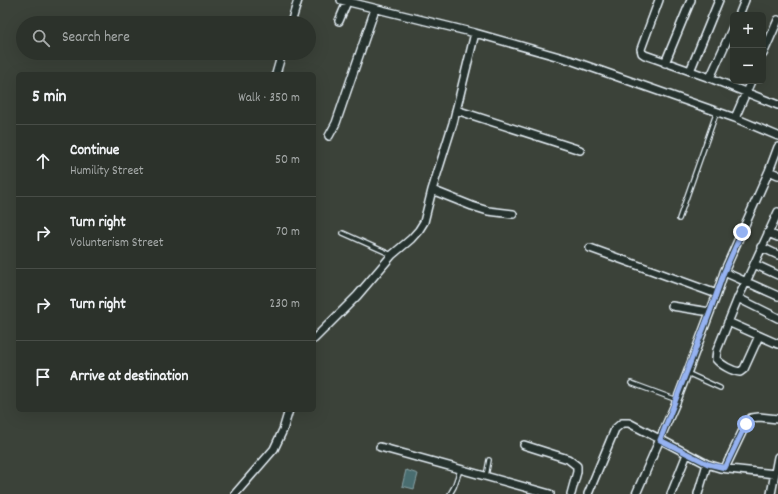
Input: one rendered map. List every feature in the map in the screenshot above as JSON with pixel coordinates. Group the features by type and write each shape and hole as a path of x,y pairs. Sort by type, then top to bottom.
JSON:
{"street":[{"path":"293,16 298,0"},
{"path":"660,0 641,49 642,53 778,105"},
{"path":"665,62 691,0"},
{"path":"690,71 719,0"},
{"path":"740,12 745,0"},
{"path":"339,21 344,1 356,2 375,9 475,33 570,60 735,118 778,136"},
{"path":"329,136 336,124 375,9"},
{"path":"766,48 778,20"},
{"path":"316,337 357,296 392,255 420,230 448,142 475,33"},
{"path":"710,78 730,34"},
{"path":"277,72 280,60"},
{"path":"735,118 750,84"},
{"path":"456,110 580,150"},
{"path":"636,494 677,400 686,372 717,294 724,272 769,171 778,147"},
{"path":"769,171 778,175"},
{"path":"432,190 488,211 513,214"},
{"path":"759,336 744,368 740,372 722,364 716,358 717,350 738,298 777,215"},
{"path":"768,233 778,237"},
{"path":"761,247 778,255"},
{"path":"590,248 717,294"},
{"path":"754,264 778,275"},
{"path":"724,272 778,296"},
{"path":"738,298 778,318"},
{"path":"672,306 710,312"},
{"path":"728,322 778,344"},
{"path":"235,494 274,449 283,430 288,412"},
{"path":"725,468 746,424 751,418 759,417 778,419"},
{"path":"588,494 615,429 619,424 625,422 708,464 725,468 775,474"},
{"path":"524,445 568,459 577,466 577,472 571,494"},
{"path":"380,448 550,494"},
{"path":"670,494 687,454"},
{"path":"771,494 778,457"},
{"path":"698,494 708,464"}],"lane":[{"path":"679,219 717,112"},
{"path":"342,232 392,255"},
{"path":"686,372 720,388"},
{"path":"631,384 677,400"},
{"path":"486,476 489,460"},
{"path":"450,494 460,470"}],"water":[{"path":"406,470 418,474 414,489 402,486"}],"route":[{"path":"742,232 724,272 677,400 660,440 708,464 725,468 746,424"}]}
